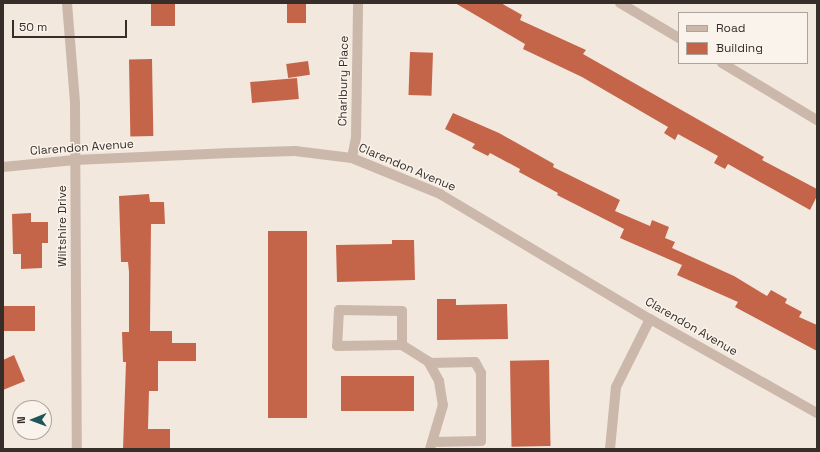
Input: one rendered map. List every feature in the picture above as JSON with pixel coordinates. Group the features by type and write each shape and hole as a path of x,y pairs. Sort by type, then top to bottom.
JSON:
{"street":[{"name":"Wiltshire Drive","path":"67,3 75,103 77,449"},
{"name":"Charlbury Place","path":"352,158 356,137 358,3"},
{"path":"620,3 678,37"},
{"path":"724,64 817,120"},
{"name":"Clarendon Avenue","path":"3,167 75,160 294,151 352,158 440,194 650,319 817,413"},
{"path":"402,345 402,311 339,310 337,346 402,345 429,363 438,380 443,405 431,446 481,441 481,373 475,362 429,363"},
{"path":"610,449 616,387 650,319"}],"building":[{"path":"151,3 175,3 175,26 151,26"},
{"path":"287,3 306,3 306,23 287,23"},
{"path":"455,3 501,3 522,15 520,20 586,50 583,54 764,157 762,160 817,189 817,196 810,210 728,164 725,169 714,163 718,156 678,134 675,140 664,133 668,127 582,77 523,49 525,44"},
{"path":"410,52 433,53 431,96 408,95"},
{"path":"129,59 152,59 153,136 130,136"},
{"path":"308,61 310,75 288,78 286,64"},
{"path":"297,78 299,99 252,103 250,82"},
{"path":"453,113 499,133 554,164 553,167 620,200 615,211 650,226 652,220 669,227 665,238 675,242 672,248 734,276 767,296 771,290 787,299 785,303 802,312 799,317 817,325 817,351 735,307 738,302 677,275 682,265 620,238 624,229 557,195 558,193 519,172 520,169 490,153 488,156 472,148 475,144 445,129"},
{"path":"149,194 150,202 164,202 165,224 151,224 150,331 172,331 172,343 196,343 196,361 158,361 158,391 149,391 148,429 170,429 170,449 123,449 126,362 123,362 122,332 129,332 129,272 128,262 121,262 119,196"},
{"path":"31,213 31,222 48,222 48,243 42,243 42,268 21,269 21,254 13,254 12,214"},
{"path":"268,231 307,231 307,418 268,418"},
{"path":"392,240 414,240 415,280 337,282 336,245 392,244"},
{"path":"437,299 456,299 456,305 507,304 508,339 437,340"},
{"path":"3,306 35,306 35,331 3,331"},
{"path":"14,355 25,381 3,390 3,360"},
{"path":"549,360 551,446 512,447 510,361"},
{"path":"341,376 414,376 414,411 341,411"}]}
